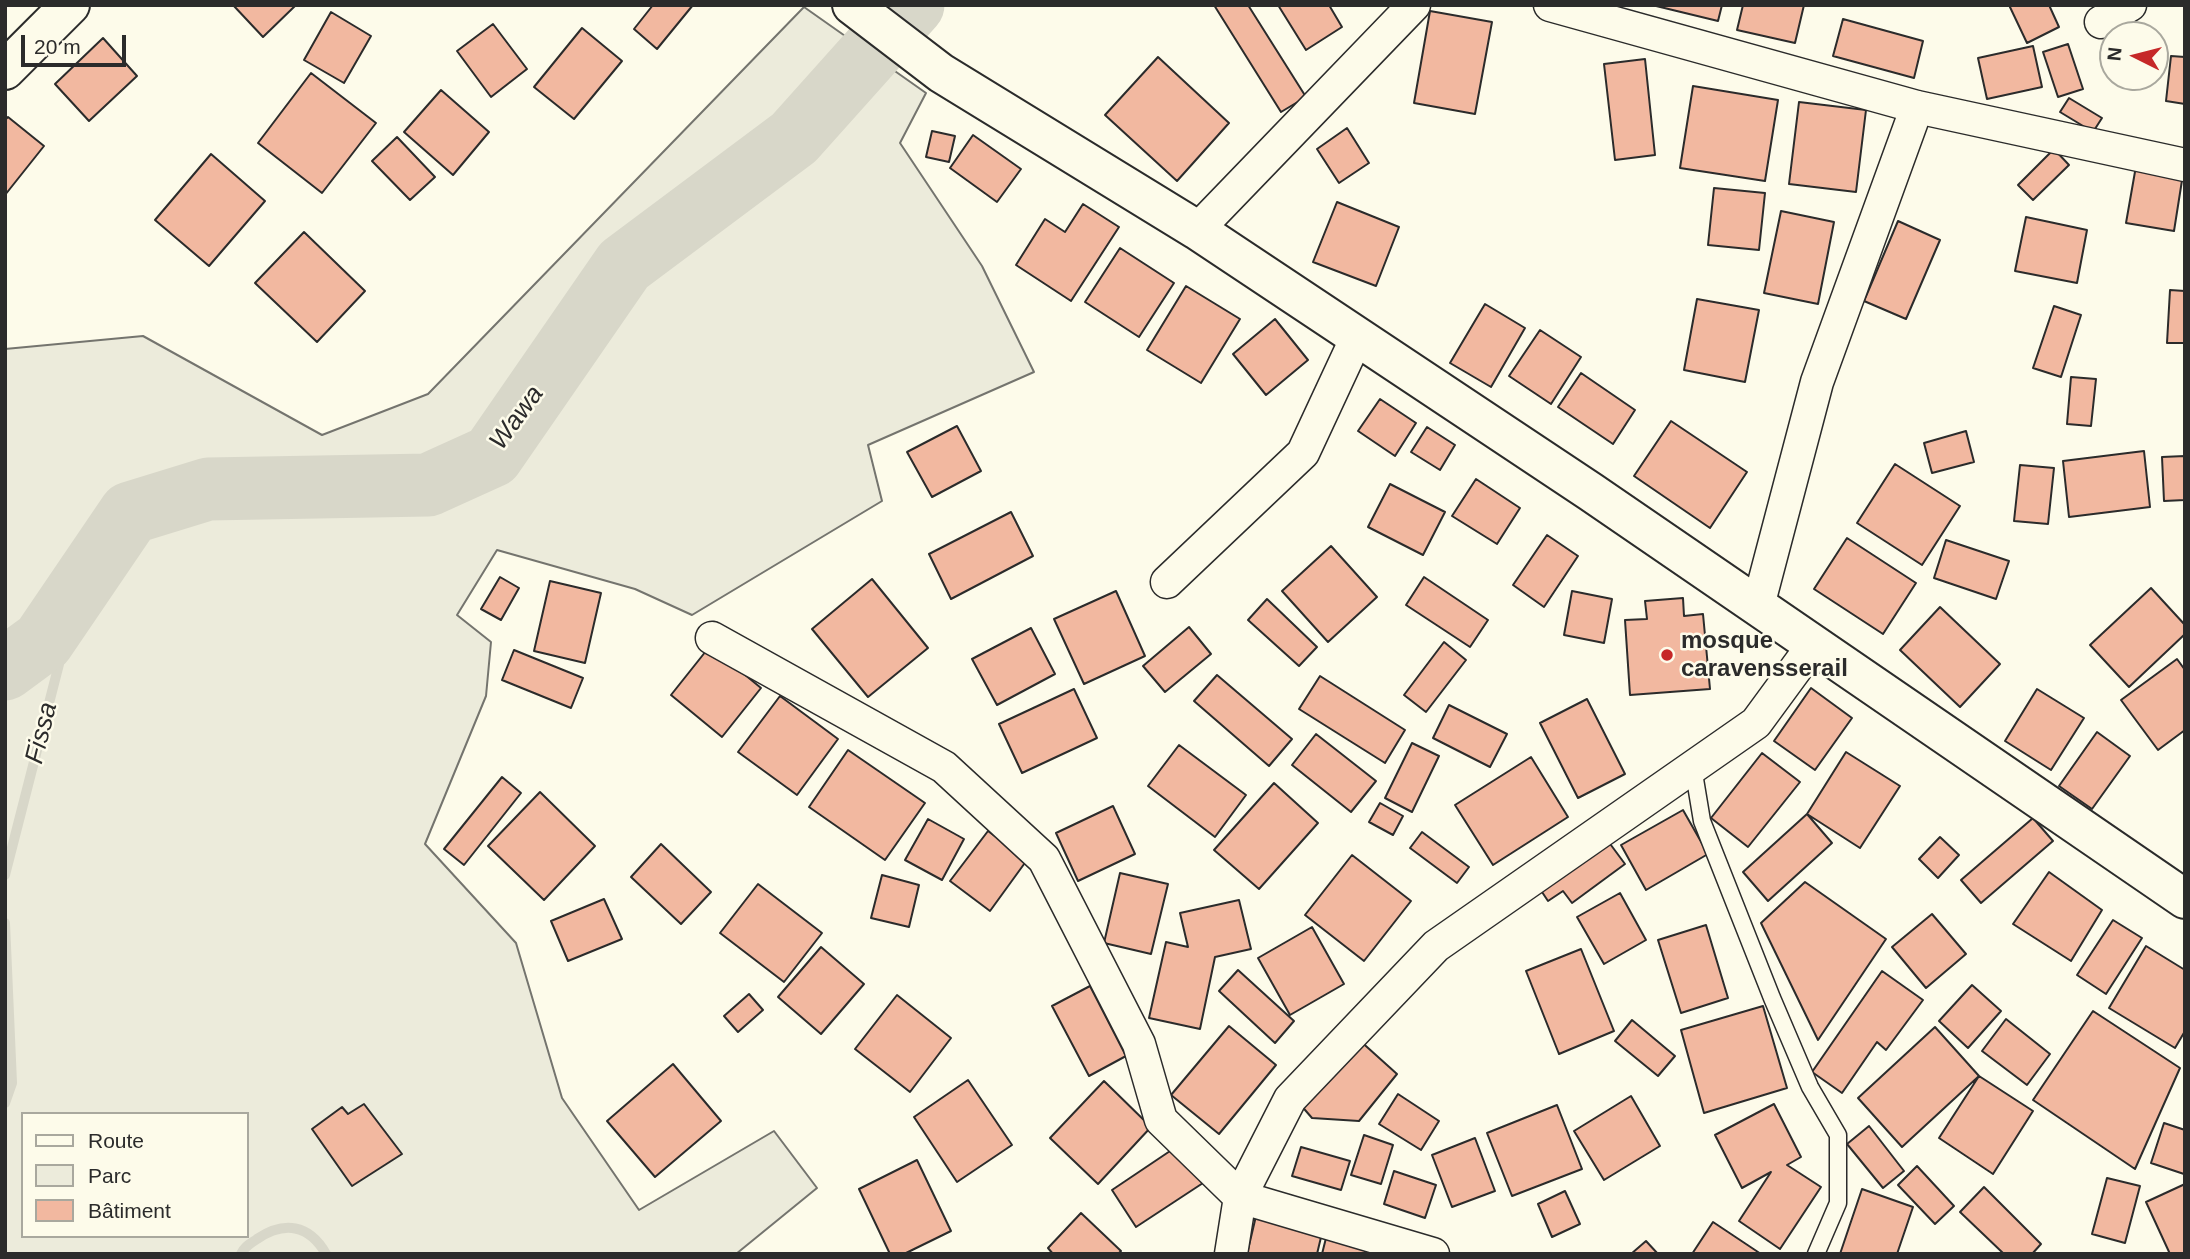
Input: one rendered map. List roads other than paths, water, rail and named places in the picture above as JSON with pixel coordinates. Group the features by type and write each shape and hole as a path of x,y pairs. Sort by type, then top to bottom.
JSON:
{"main road":[{"path":"5,71 70,5"},
{"path":"852,5 941,73 1197,230 1758,606 2185,899"}],"street":[{"path":"1197,230 1414,5"},
{"path":"1549,5 1917,107 2185,165"},
{"path":"2103,21 2130,5"},
{"path":"1758,606 1816,382 1917,107"},
{"path":"1167,582 1303,453 1357,337"},
{"path":"712,638 944,767 1044,859 1139,1044 1161,1120 1240,1197 1433,1254"},
{"path":"1226,1253 1240,1197 1290,1099 1436,946 1756,723 1814,644"}],"lane":[{"path":"1693,767 1702,821 1805,1074 1838,1135 1838,1203 1816,1254"}],"waterway":[{"name":"Wawa","path":"5,669 43,641 130,513 208,489 428,485 492,456 624,265 794,138 913,5"},
{"name":"Fissa","path":"5,875 78,590"},
{"name":"Fissa","path":"5,923 12,1083 5,1103"},
{"path":"241,1254 246,1247 267,1233 286,1228 295,1228 312,1236 326,1254"}],"place":[{"name":"mosque caravensserail","path":"1667,655"}]}
